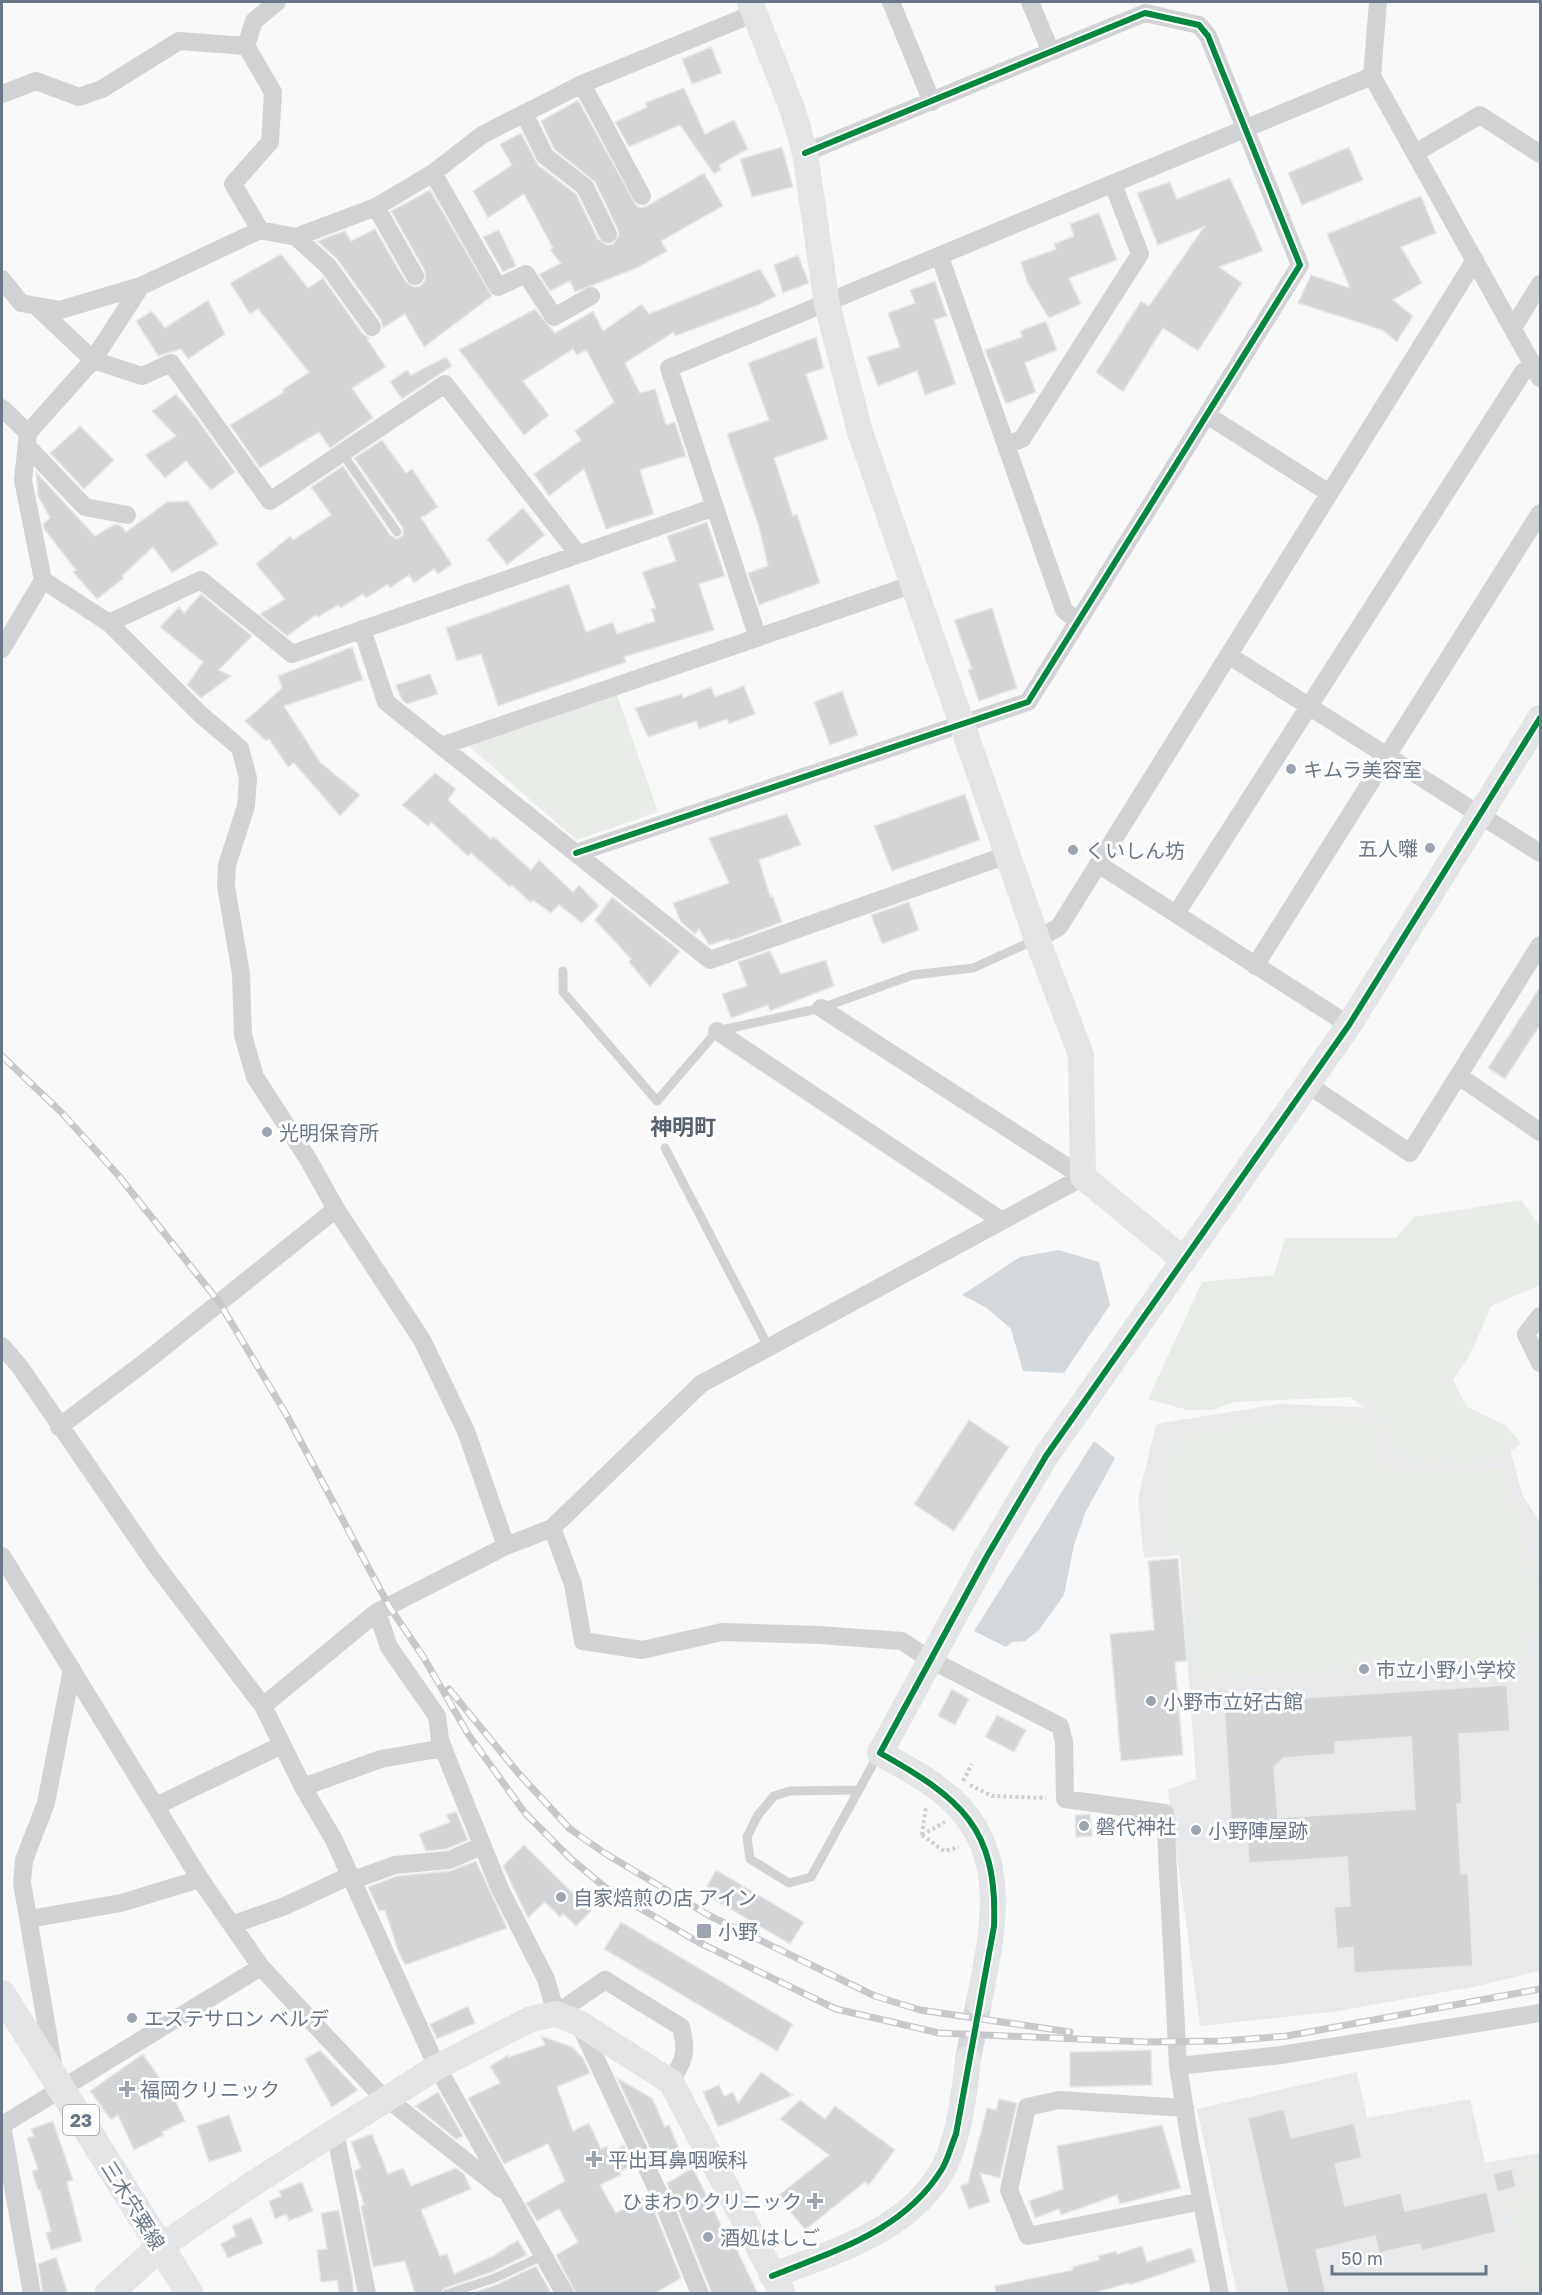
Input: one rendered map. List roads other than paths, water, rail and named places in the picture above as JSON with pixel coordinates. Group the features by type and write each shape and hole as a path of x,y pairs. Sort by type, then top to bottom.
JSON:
{"main road":[{"name":"三木宍粟線","path":"2,1994 190,2294"},
{"path":"112,2292 160,2247"}],"street":[{"path":"260,230 233,183 270,142 273,92 246,46 254,21 277,2"},
{"path":"891,2 932,102"},
{"path":"1030,2 1051,52"},
{"path":"1176,914 1523,372 1537,371 1372,75 1378,2"},
{"path":"296,237 376,207 433,172 482,135 582,84 753,8 793,111 805,153 827,304 860,432 1007,855 1082,1055 1083,1177"},
{"path":"576,853 1028,702 1300,265 1208,36 1199,26 1145,13 805,153"},
{"path":"2,94 36,81 79,97 102,89 178,41 246,46"},
{"path":"758,638 669,368 1372,75"},
{"path":"582,84 642,196"},
{"path":"524,113 544,156 585,187 609,234"},
{"path":"1415,153 1480,116 1540,153"},
{"path":"433,172 498,287 526,274 554,317 591,296"},
{"path":"1006,445 1022,439 1140,254 1113,184"},
{"path":"376,207 415,276"},
{"path":"2,279 21,303 60,310 141,286 260,230 296,237 328,266 372,327"},
{"path":"940,257 1064,609 1078,622"},
{"path":"1037,939 1059,927 1475,260"},
{"path":"1513,328 1540,284"},
{"path":"141,286 93,360 27,440 23,480 43,580 109,623 199,713 240,748 248,778 246,806 227,865 226,886 241,974 243,1035 255,1077 308,1159 336,1209 422,1340 466,1431 506,1546"},
{"path":"36,306 93,360 142,376 171,363 270,501 445,384 578,554"},
{"path":"2,408 85,507 127,515"},
{"path":"1207,415 1329,493"},
{"path":"109,623 201,580 292,654 715,507"},
{"path":"1255,966 1540,513"},
{"path":"2,648 8,622 43,580"},
{"path":"441,746 914,584"},
{"path":"362,629 386,702 710,960 1007,855"},
{"path":"1228,655 1540,853"},
{"path":"979,2002 994,1915 995,1893 985,1851 967,1816 955,1803 929,1782 879,1753 929,1659 1046,1456 1349,1024 1540,718"},
{"path":"1098,864 1349,1024"},
{"path":"1307,1084 1410,1153 1540,945"},
{"path":"821,1008 1083,1177 1185,1260"},
{"path":"717,1031 1002,1221"},
{"path":"1459,1076 1540,1132"},
{"path":"262,1706 377,1612 506,1546 552,1528 701,1384 1083,1177"},
{"path":"59,1427 149,1359 336,1209"},
{"path":"1540,1316 1526,1334 1540,1363"},
{"path":"2,1346 20,1367 153,1561 262,1706 303,1787 334,1840 437,2067 506,2194 565,2294"},
{"path":"552,1528 573,1584 583,1641 642,1650 722,1632 819,1635 902,1641 929,1659 1060,1726 1064,1742 1065,1799 1165,1814 1178,2066 1220,2294"},
{"path":"2,1556 200,1879 234,1924 261,1967 387,2100 506,2194"},
{"path":"377,1612 389,1647 436,1716 444,1749 500,1889 662,2200 700,2294"},
{"path":"59,2085 22,1883 24,1860 46,1803 72,1669"},
{"path":"156,1806 282,1744"},
{"path":"303,1787 381,1759 444,1749"},
{"path":"234,1924 352,1878 395,1865 449,1860 482,1846"},
{"path":"29,1919 121,1903 200,1879"},
{"path":"32,2294 2,2126 59,2085 261,1967"},
{"path":"568,2018 605,1980 681,2027 686,2046 684,2059 671,2082"},
{"path":"1178,2066 1281,2055 1540,2013"},
{"path":"160,2247 202,2216 437,2067 531,2019 568,2018 671,2082 777,2285 870,2236 899,2218 925,2194 944,2167 956,2134 968,2059"},
{"path":"1185,2108 1059,2100 1027,2107 1009,2190 1028,2236 1202,2201"},
{"path":"335,2131 367,2294"}],"lane":[{"path":"342,453 397,532"},
{"path":"563,971 562,992 657,1101 717,1031 821,1008 912,975 973,968 1037,939"},
{"path":"665,1148 769,1348"},
{"path":"857,1790 790,1791 774,1797 758,1815 747,1837 750,1860 789,1883 811,1877 879,1753"},
{"path":"447,2294 495,2278 542,2256"}],"tunnel":[{"path":"968,2059 979,2002"}],"railway":[{"path":"2,1056 61,1112 118,1175 219,1302 286,1414 389,1606 424,1658 468,1734 525,1813 570,1858 607,1889 698,1942 836,2009 939,2033 1147,2042 1222,2041 1287,2036 1540,1989"},
{"path":"449,1689 520,1775 570,1829 606,1854 710,1916 875,1996 920,2010 1070,2032"}],"place":[{"name":"キムラ美容室","path":"1291,769"},
{"name":"五人囃","path":"1430,848"},
{"name":"くいしん坊","path":"1073,850"},
{"name":"光明保育所","path":"267,1132"},
{"name":"市立小野小学校","path":"1364,1669"},
{"name":"小野市立好古館","path":"1151,1701"},
{"name":"磐代神社","path":"1084,1826"},
{"name":"小野陣屋跡","path":"1196,1830"},
{"name":"自家焙煎の店 アイン","path":"561,1897"},
{"name":"小野","path":"704,1931"},
{"name":"エステサロン ベルデ","path":"132,2018"},
{"name":"福岡クリニック","path":"127,2089"},
{"name":"平出耳鼻咽喉科","path":"594,2159"},
{"name":"ひまわりクリニック","path":"815,2201"},
{"name":"酒処はしご","path":"708,2237"}],"district":[{"name":"神明町","path":"683,1126"}]}
